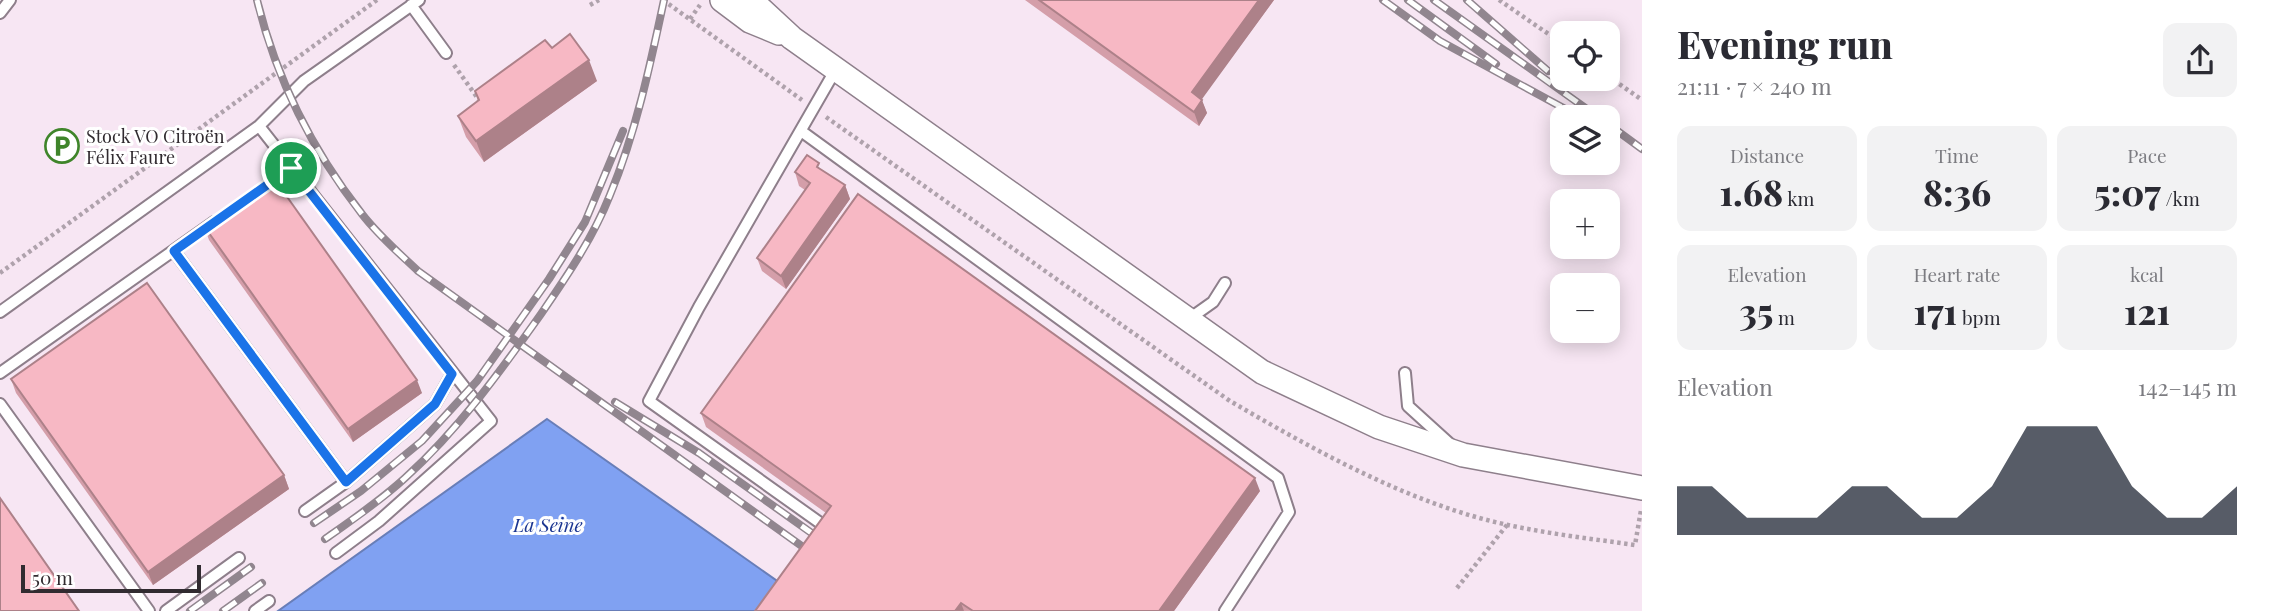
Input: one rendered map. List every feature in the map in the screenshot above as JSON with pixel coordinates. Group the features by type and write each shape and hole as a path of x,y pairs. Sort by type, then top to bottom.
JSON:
{"street":[{"path":"722,0 750,21 792,38"},
{"path":"751,0 792,38 1262,372 1379,428 1463,456 1642,488"}],"lane":[{"path":"0,13 10,0"},
{"path":"0,312 259,126 304,81 415,2 446,53"},
{"path":"836,69 699,307 649,401 841,538"},
{"path":"259,126 491,421 379,521 336,553"},
{"path":"801,131 1278,478 1289,512 1225,611"},
{"path":"259,191 291,168"},
{"path":"0,373 227,213"},
{"path":"174,251 346,482"},
{"path":"1189,319 1213,302 1225,283"},
{"path":"1405,373 1408,406 1463,456"},
{"path":"305,512 346,482 435,404 452,374"},
{"path":"0,404 149,611"},
{"path":"166,611 239,558"},
{"path":"255,611 269,601"}],"path":[{"path":"0,273 377,0"},
{"path":"590,5 599,0"},
{"path":"691,19 704,0"},
{"path":"1499,0 1550,35"},
{"path":"446,53 480,101"},
{"path":"1620,84 1642,100"},
{"path":"1638,528 1642,503"},
{"path":"1457,588 1507,525"}],"water":[{"name":"La Seine","path":"547,419 820,611 278,611"}],"building":[{"path":"1039,0 1259,0 1192,92 1202,100 1194,112"},
{"path":"570,34 589,60 476,141 458,116 479,100 475,91 545,40 552,48"},
{"path":"807,155 819,163 817,167 845,185 781,276 757,258 810,183 795,172"},
{"path":"273,177 417,380 348,429 204,226"},
{"path":"858,194 1255,478 1159,611 973,611 961,603 955,611 755,611 831,506 701,413"},
{"path":"147,283 284,475 148,572 11,379"},
{"path":"0,498 79,611 0,611"}],"railway":[{"path":"257,0 285,85 312,139 344,190 389,244 418,271 817,557"},
{"path":"325,539 395,486 443,440 494,379 570,271 596,226 619,171 642,99 664,0"},
{"path":"1383,0 1440,41 1558,105"},
{"path":"1408,0 1496,64"},
{"path":"1434,0 1581,105"},
{"path":"1467,0 1548,71"},
{"path":"314,523 361,491 422,441 477,381 549,279 585,222 623,131"},
{"path":"1620,133 1642,149"},
{"path":"615,402 699,453 827,544"},
{"path":"190,611 251,567"},
{"path":"223,611 262,583"}],"place":[{"name":"Stock VO Citroën Félix Faure","path":"62,146"}],"route":[{"path":"291,168 452,374 435,404 346,482 174,251 291,168"}]}
